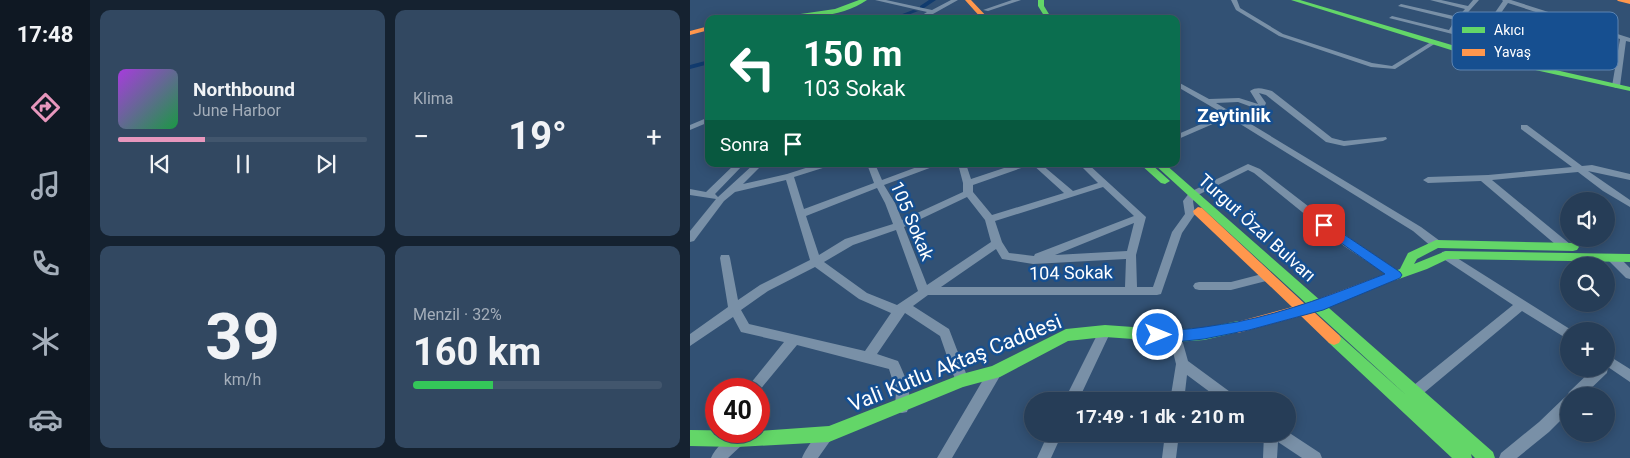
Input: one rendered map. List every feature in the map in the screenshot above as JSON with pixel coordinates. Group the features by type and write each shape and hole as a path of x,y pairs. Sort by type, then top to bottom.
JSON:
{"main road":[{"path":"803,15 828,12 864,0"},
{"path":"968,0 986,14"},
{"path":"976,0 986,14"},
{"path":"1041,0 1041,6 1046,15"},
{"path":"1294,0 1452,48"},
{"path":"1620,0 1630,2"},
{"path":"690,33 705,29"},
{"path":"1545,70 1630,89"},
{"name":"Turgut Özal Bulvarı","path":"1149,167 1191,198 1318,306 1487,458"},
{"name":"Turgut Özal Bulvarı","path":"1162,167 1266,277 1464,458"},
{"path":"1400,273 1412,256 1436,244 1560,247"},
{"path":"1566,247 1630,250"},
{"name":"Vali Kutlu Aktaş Caddesi","path":"770,437 829,434 902,407 962,381 995,372 1066,335 1105,331 1175,336 1204,334 1249,325 1318,306 1400,273 1423,266 1446,254 1571,257"},
{"name":"Vali Kutlu Aktaş Caddesi","path":"1615,258 1630,258"},
{"name":"Vali Kutlu Aktaş Caddesi","path":"690,438 705,435"}],"street":[{"path":"878,0 933,12"},
{"path":"895,3 903,0"},
{"path":"927,15 955,0"},
{"path":"986,14 1018,0"},
{"path":"1234,0 1238,9 1281,35 1371,65 1393,68 1433,43"},
{"path":"1385,29 1406,0"},
{"path":"1433,0 1470,8"},
{"path":"1466,12 1476,0"},
{"path":"1498,12 1506,0 1543,12"},
{"path":"1401,6 1452,17"},
{"path":"1392,18 1451,32"},
{"path":"1616,86 1626,39"},
{"path":"1180,85 1408,224 1436,244"},
{"path":"1207,101 1239,100 1260,108 1262,103 1254,91 1261,90 1280,101 1329,140 1344,144 1383,139"},
{"path":"1180,136 1230,114"},
{"path":"690,128 705,121"},
{"path":"1524,127 1630,204"},
{"path":"708,196 737,167"},
{"path":"690,238 720,198 733,189 756,167"},
{"path":"733,189 789,176 817,167"},
{"name":"105 Sokak","path":"872,167 890,203 924,291"},
{"path":"801,214 924,167"},
{"path":"963,167 968,188 990,219 997,243 1006,256 1034,260 1131,255"},
{"path":"690,341 764,288 816,262 849,242 898,226 968,188 1017,167"},
{"path":"1040,167 1072,194"},
{"path":"1086,167 1140,217"},
{"path":"1191,198 1248,167 1251,168 1348,243 1400,273"},
{"path":"1428,180 1483,178 1580,169 1602,169 1630,177"},
{"path":"789,176 816,262 863,296 901,308 945,333 962,381"},
{"path":"1483,178 1560,242"},
{"path":"990,219 1104,184"},
{"path":"690,192 720,198"},
{"name":"104 Sokak","path":"924,291 1157,291 1177,232 1190,214 1191,198"},
{"path":"1131,290 1131,255 1140,217"},
{"path":"1034,260 1140,217"},
{"path":"868,357 901,308 997,243"},
{"path":"1446,254 1560,329"},
{"path":"725,258 734,308 745,328 894,365 903,392 902,407"},
{"path":"1615,260 1630,275"},
{"path":"1199,286 1230,286 1266,277"},
{"path":"1414,393 1522,304"},
{"path":"1075,392 1105,331"},
{"path":"1175,336 1182,364 1178,392"},
{"path":"761,378 794,339"},
{"path":"1182,364 1220,392"},
{"path":"1615,368 1628,373"},
{"path":"944,458 995,372"},
{"path":"1583,387 1593,377"},
{"path":"1506,458 1544,427 1560,411"},
{"path":"810,458 829,434"},
{"path":"1044,458 1051,442"},
{"path":"1169,458 1171,442"},
{"path":"1270,458 1271,442"},
{"path":"1290,442 1315,458"},
{"path":"718,458 734,443"}],"waterway":[{"path":"922,7 933,0"},
{"path":"904,15 915,11"},
{"path":"690,67 705,63"}],"traffic: fast":[{"path":"802,15 836,11 864,0"},
{"path":"1041,0 1041,6 1047,15"},
{"path":"1294,0 1452,48"},
{"path":"1546,70 1630,89"},
{"path":"1149,167 1165,181"},
{"path":"1162,167 1487,458"},
{"path":"1405,271 1412,256 1436,244 1560,247"},
{"path":"1396,275 1423,266 1446,255 1630,258"},
{"path":"690,438 737,439 829,434 962,381 995,372 1066,335 1105,331 1175,336 1204,334 1238,327"},
{"path":"1334,339 1464,458"}],"traffic: slow":[{"path":"968,0 982,15"},
{"path":"1620,0 1630,2"},
{"path":"690,33 705,29"},
{"path":"1198,211 1334,339"},
{"path":"1238,327 1318,306 1396,275"}],"district":[{"name":"Zeytinlik","path":"1234,115"}],"route":[{"path":"1158,335 1204,334 1249,325 1318,306 1396,275 1324,225"}]}
